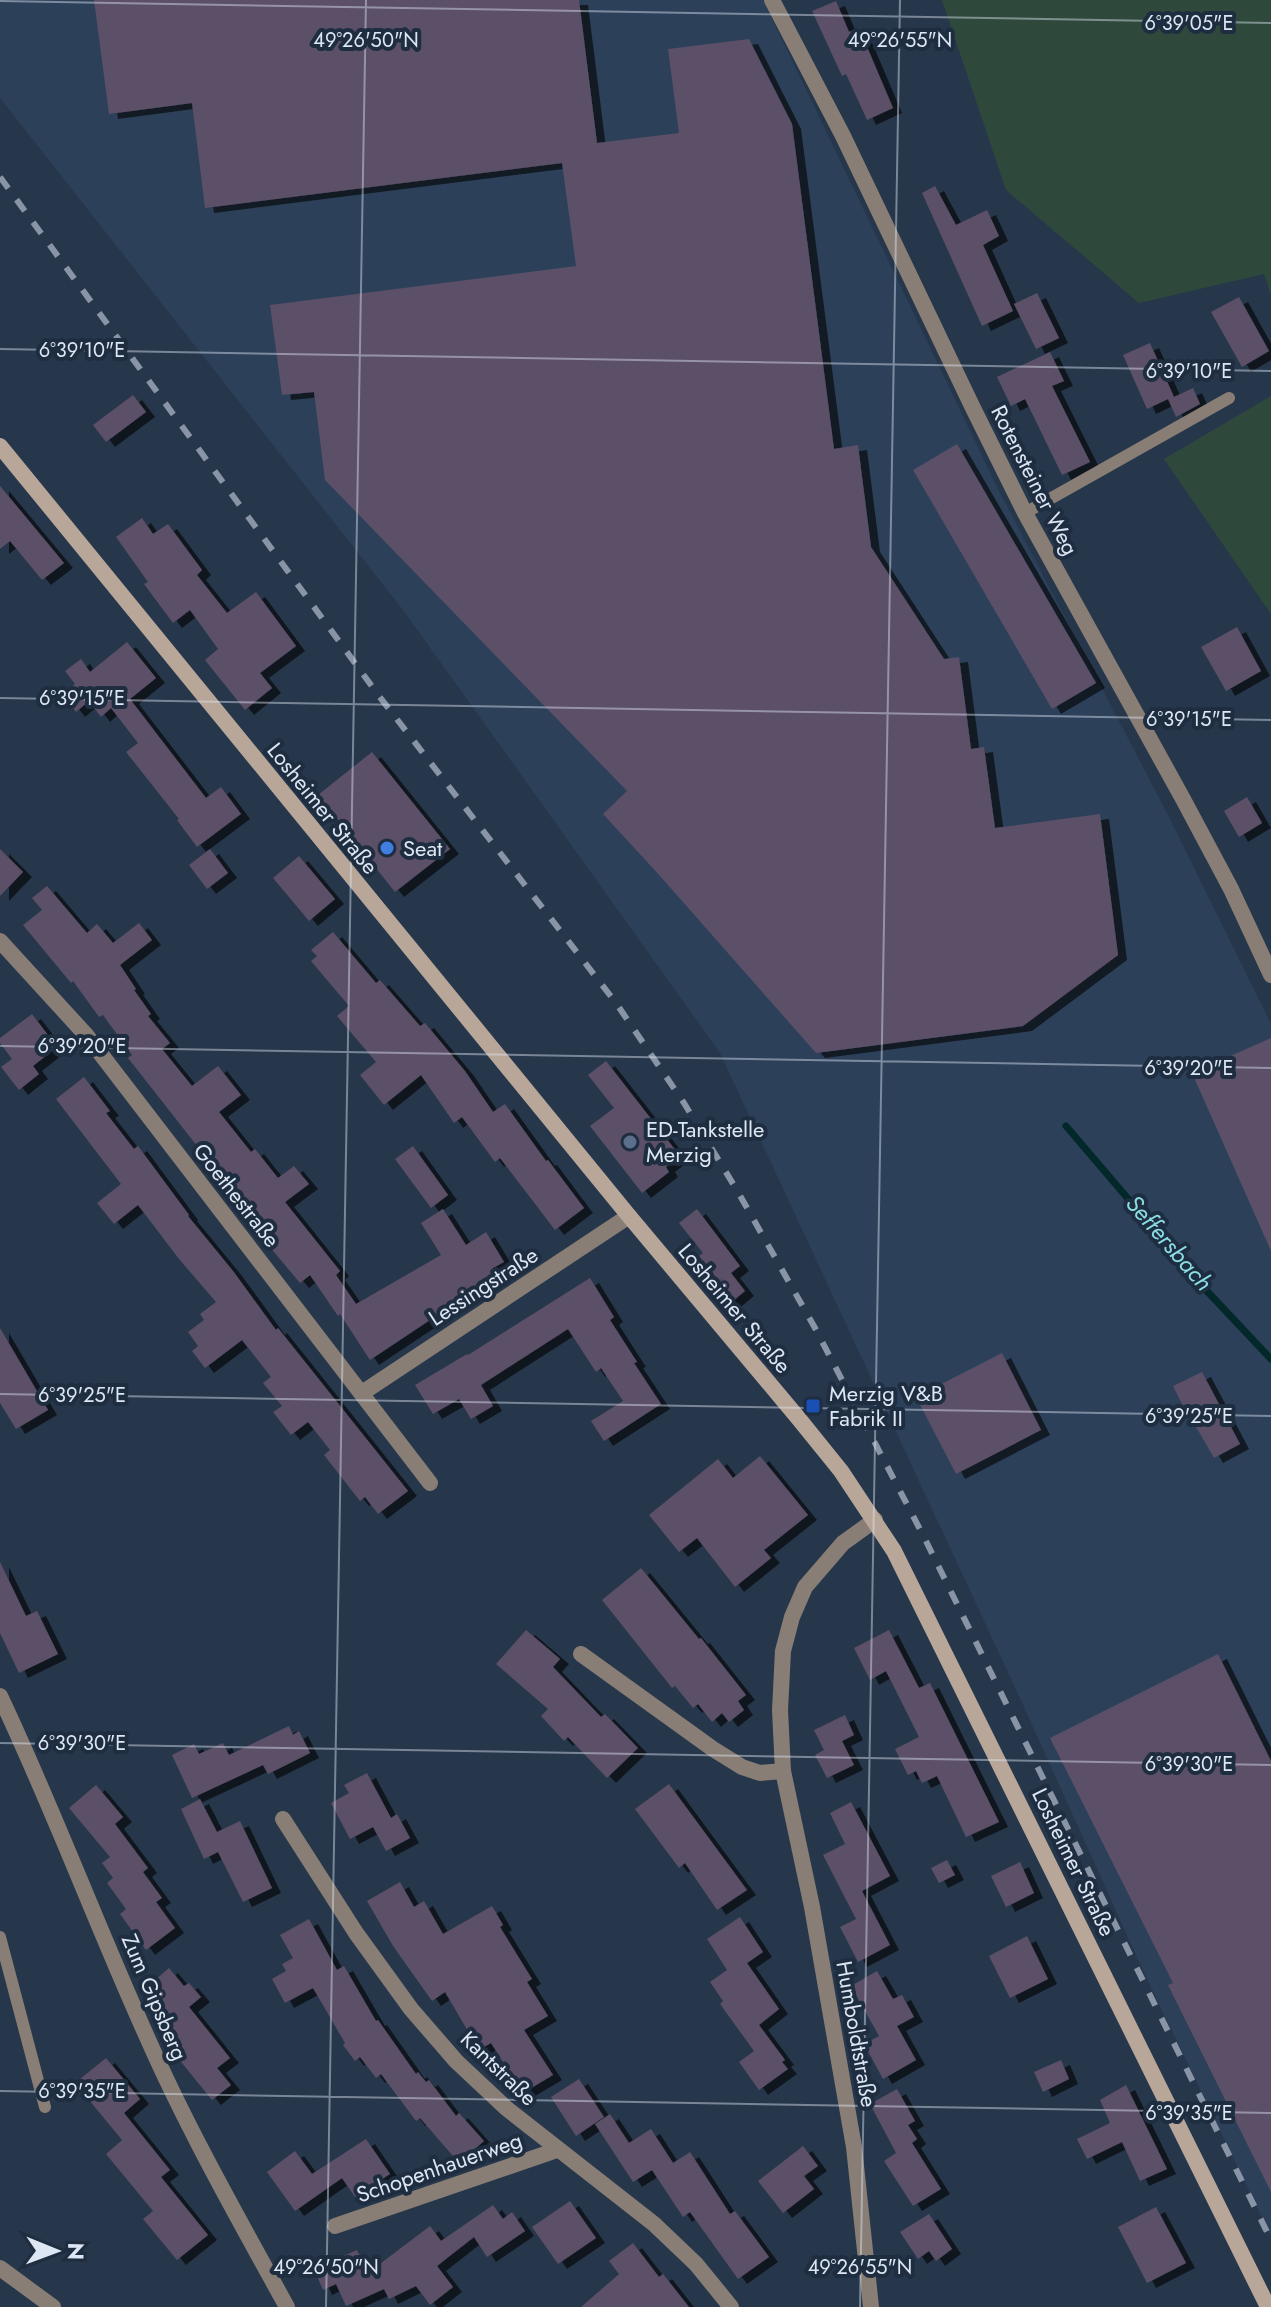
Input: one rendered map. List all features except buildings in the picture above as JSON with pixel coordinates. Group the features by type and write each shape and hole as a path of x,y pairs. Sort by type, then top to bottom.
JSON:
{"main road":[{"name":"Losheimer Straße","path":"0,446 629,1216 799,1419 875,1520 908,1579 1268,2307"}],"street":[{"name":"Rotensteiner Weg","path":"772,0 843,136 1025,513 1231,889 1271,975"},
{"name":"Goethestraße","path":"0,941 87,1036 430,1483"},
{"name":"Lessingstraße","path":"362,1393 629,1216"},
{"name":"Humboldtstraße","path":"871,2307 854,2147 812,1907 783,1771 780,1710 783,1651 792,1617 805,1587 843,1543 875,1520"},
{"path":"581,1654 742,1767 760,1773 783,1771"},
{"name":"Zum Gipsberg","path":"0,1696 146,2036 189,2128 287,2307"},
{"name":"Kantstraße","path":"283,1819 356,1933 411,2009 456,2061 557,2150 654,2224 696,2264 731,2307"},
{"name":"Schopenhauerweg","path":"335,2226 557,2150"},
{"path":"0,2268 39,2301 53,2307"}],"lane":[{"path":"1025,513 1229,398"},
{"path":"0,1937 45,2107"}],"shaded area":[{"path":"0,0 763,0 996,485 1169,817 1271,1024 1271,2236 1145,1975 720,1053 403,610 0,98"}],"green space":[{"path":"942,0 1271,0 1271,295 1264,274 1139,303 1006,190"},
{"path":"1271,396 1271,614 1164,459"}],"waterway":[{"name":"Seffersbach","path":"1066,1126 1206,1290 1271,1359"}],"railway":[{"path":"0,177 379,696 616,1003 684,1103 815,1328 924,1537 1271,2240"}],"place":[{"name":"Seat","path":"387,848"},
{"name":"ED-Tankstelle Merzig","path":"630,1142"},
{"name":"Merzig V&B Fabrik II","path":"813,1406"}]}
